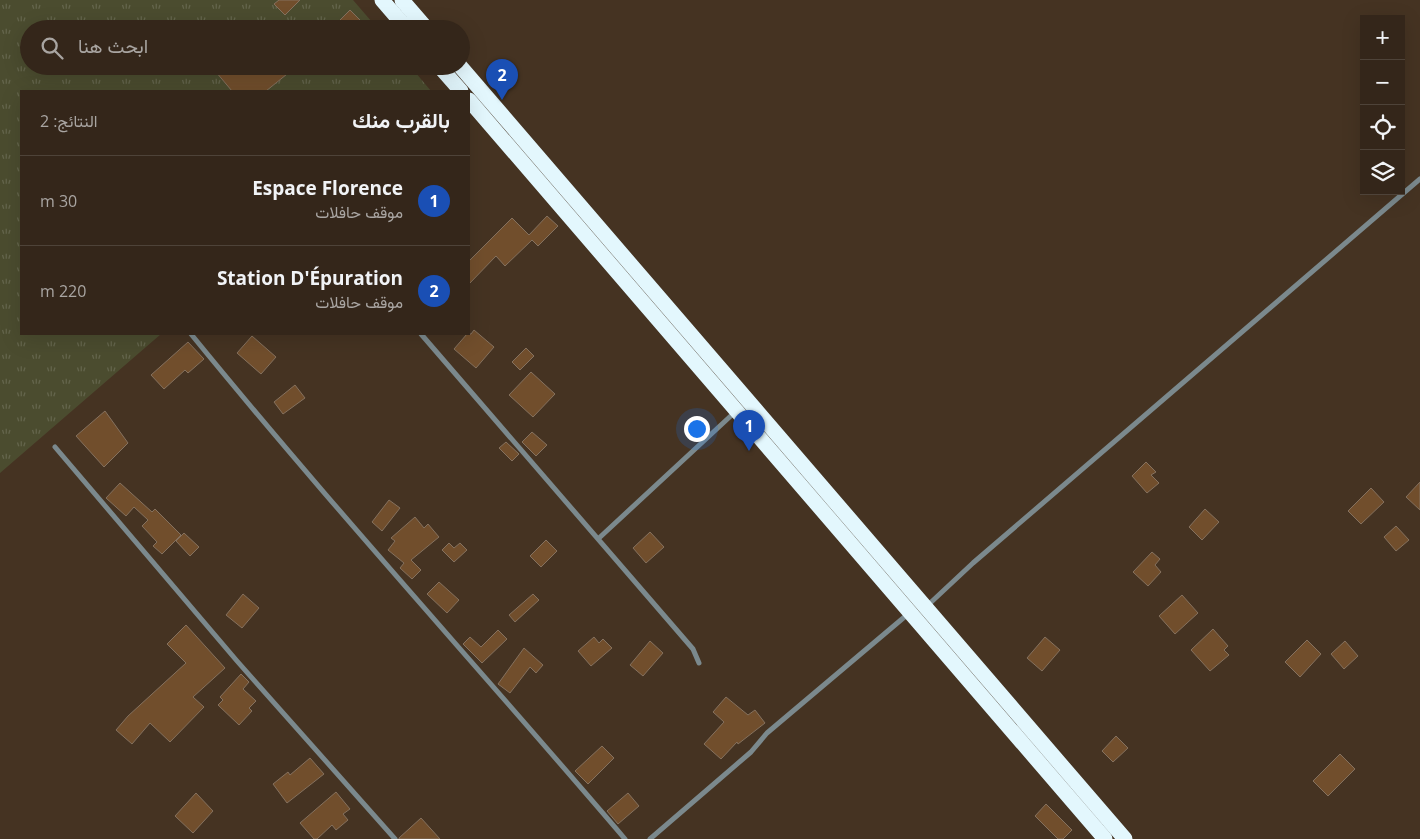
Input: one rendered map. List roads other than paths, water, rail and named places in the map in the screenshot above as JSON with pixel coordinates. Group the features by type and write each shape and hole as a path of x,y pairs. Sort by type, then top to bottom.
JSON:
{"highway":[{"path":"382,0 399,20"},
{"path":"402,0 419,20"},
{"path":"448,75 460,90"},
{"path":"468,75 1125,839"},
{"path":"470,101 1105,839"}],"street":[{"path":"925,608 973,563 1420,179"},
{"path":"192,335 262,421 625,839"},
{"path":"422,335 693,649 699,663"},
{"path":"598,539 737,410"},
{"path":"55,446 237,661 395,839"},
{"path":"650,839 751,752 767,733 910,612"}],"place":[{"name":"Station D'Épuration","path":"502,100"},
{"name":"Espace Florence","path":"749,451"}]}
